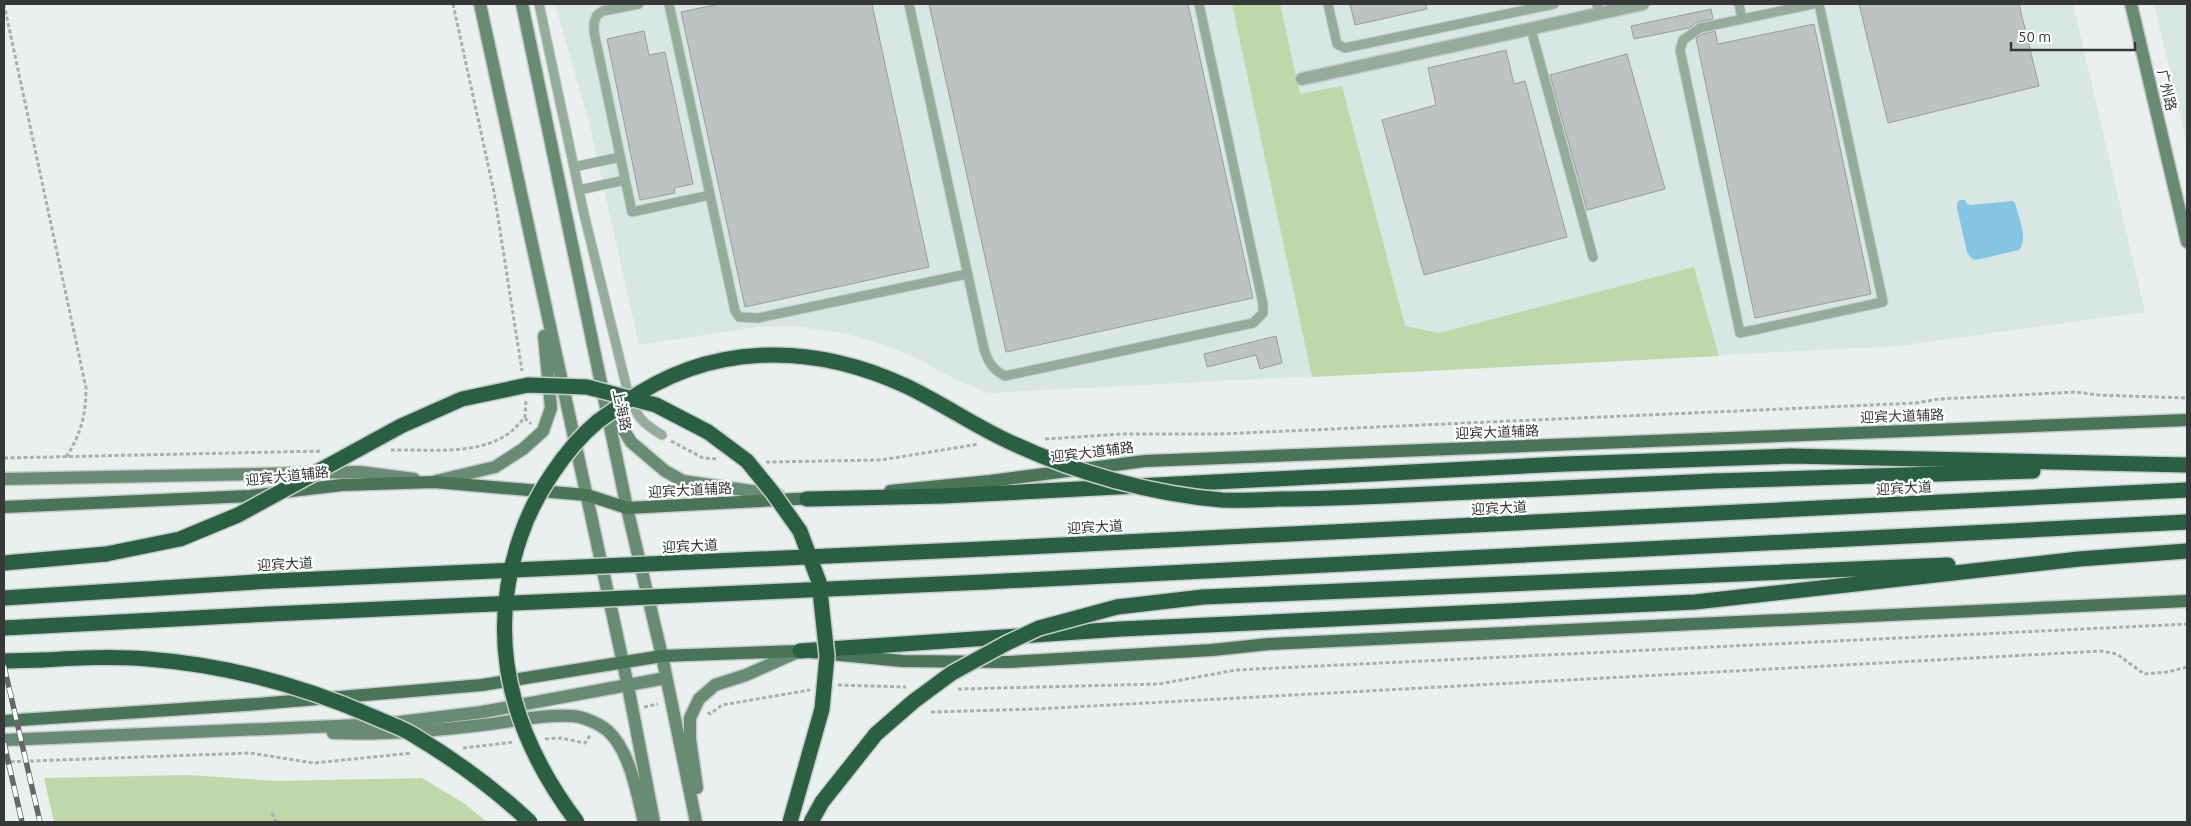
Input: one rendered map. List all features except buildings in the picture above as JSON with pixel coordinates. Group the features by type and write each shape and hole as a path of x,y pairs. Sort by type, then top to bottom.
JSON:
{"highway":[{"path":"576,822 555,794 529,745 512,699 505,653 506,594 513,557 526,519 558,464 594,424 648,386 696,365 761,354 803,355 858,368 904,385 1013,444 1106,479 1181,495 1224,500 1345,498 1713,482 2187,465"},
{"path":"4,563 106,554 180,538 238,515 401,426 462,399 528,385 587,386 656,406 708,432 747,461 800,531 819,582 827,656 822,709 790,822"},
{"path":"807,499 943,496 1565,464 1791,456 2187,465"},
{"name":"迎宾大道","path":"4,598 271,581 983,549 2187,490"},
{"path":"4,628 270,614 985,582 2187,522"},
{"path":"811,822 822,802 876,734 914,700 952,673 1007,643 1040,628 1117,607 1203,597 1638,579 2187,551"},
{"path":"800,651 1121,629 1695,602 2079,558"},
{"path":"4,662 148,658 215,667 292,686 352,707 414,735 475,776 530,822"}],"main road":[{"name":"迎宾大道辅路","path":"4,508 250,496 342,485 434,482 587,495 627,508 807,499 990,481 1145,461 2187,420"},
{"path":"4,721 258,704 482,685 623,664 662,656 800,651 902,661 1009,662 1212,650 1269,644 2187,601"}],"street":[{"path":"480,4 628,686 654,822"},
{"name":"上海路","path":"522,4 627,508 662,656 696,822"},
{"path":"1302,79 1531,29 1598,9 1644,4"},
{"name":"广州路","path":"2130,4 2187,242"},
{"path":"562,194 581,252 600,350 618,421 632,442 665,471 683,481 807,499"},
{"path":"4,479 360,472 434,482 495,467 523,449 540,434 551,408 542,318 523,203"},
{"path":"702,822 690,739 690,718 697,703 714,685 746,675 800,651"},
{"path":"4,740 382,724 473,714 666,678"},
{"path":"250,730 369,735 468,727 558,716 575,716 607,730 619,745 633,779 644,822"}],"lane":[{"path":"539,4 579,190 627,389 635,410 644,424 662,435"},
{"path":"639,4 603,11 597,15 594,23 594,32 632,212 710,195"},
{"path":"669,4 735,311 739,317 758,318 967,274"},
{"path":"909,4 986,355 995,371 1005,376 1253,324 1262,313 1263,304 1199,4"},
{"path":"1328,4 1337,44 1345,48 1554,4"},
{"path":"1739,4 1742,19"},
{"path":"1813,4 1700,28 1690,33 1683,40 1680,50 1740,333 1883,302 1819,4"},
{"path":"1531,29 1593,257"},
{"path":"574,168 620,157"},
{"path":"579,190 625,180"}],"path":[{"path":"4,4 86,388 82,426 77,441 66,457"},
{"path":"453,4 494,192 522,372"},
{"path":"1044,440 1122,434 1230,433 1916,403 1938,399 2076,392 2098,396 2187,398"},
{"path":"525,398 525,418 540,434"},
{"path":"383,450 462,448 488,444 508,434 525,418"},
{"path":"662,435 703,458 721,459"},
{"path":"758,461 881,460 965,445 985,444"},
{"path":"4,458 324,451"},
{"path":"957,689 1159,684 1236,670 2187,624"},
{"path":"931,712 1036,709 2101,651 2117,654 2144,674 2168,672 2187,667"},
{"path":"835,685 910,687"},
{"path":"697,703 710,714 722,706 816,688"},
{"path":"633,710 671,701"},
{"path":"541,740 560,738 585,743 596,724"},
{"path":"462,748 521,742"},
{"path":"4,762 250,753 314,763 413,753"},
{"path":"272,813 276,822"}],"shaded area":[{"path":"555,4 2073,4 2145,312 1898,346 989,393 958,381 920,360 885,345 846,334 796,326 757,327 639,345 589,122"},
{"path":"2154,4 2187,4 2187,143"}],"green space":[{"path":"1232,4 1280,4 1300,94 1342,86 1405,326 1439,333 1694,267 1719,356 1312,377"},
{"path":"189,775 276,781 422,778 465,804 487,822 54,822 44,778"}],"water":[{"path":"1960,200 1965,200 1967,204 1971,205 2012,201 2015,203 2023,234 2022,245 2019,250 1976,260 1971,258 1967,252 1957,208 1957,203"}],"railway":[{"path":"4,666 40,822"},
{"path":"4,743 22,822"}]}
